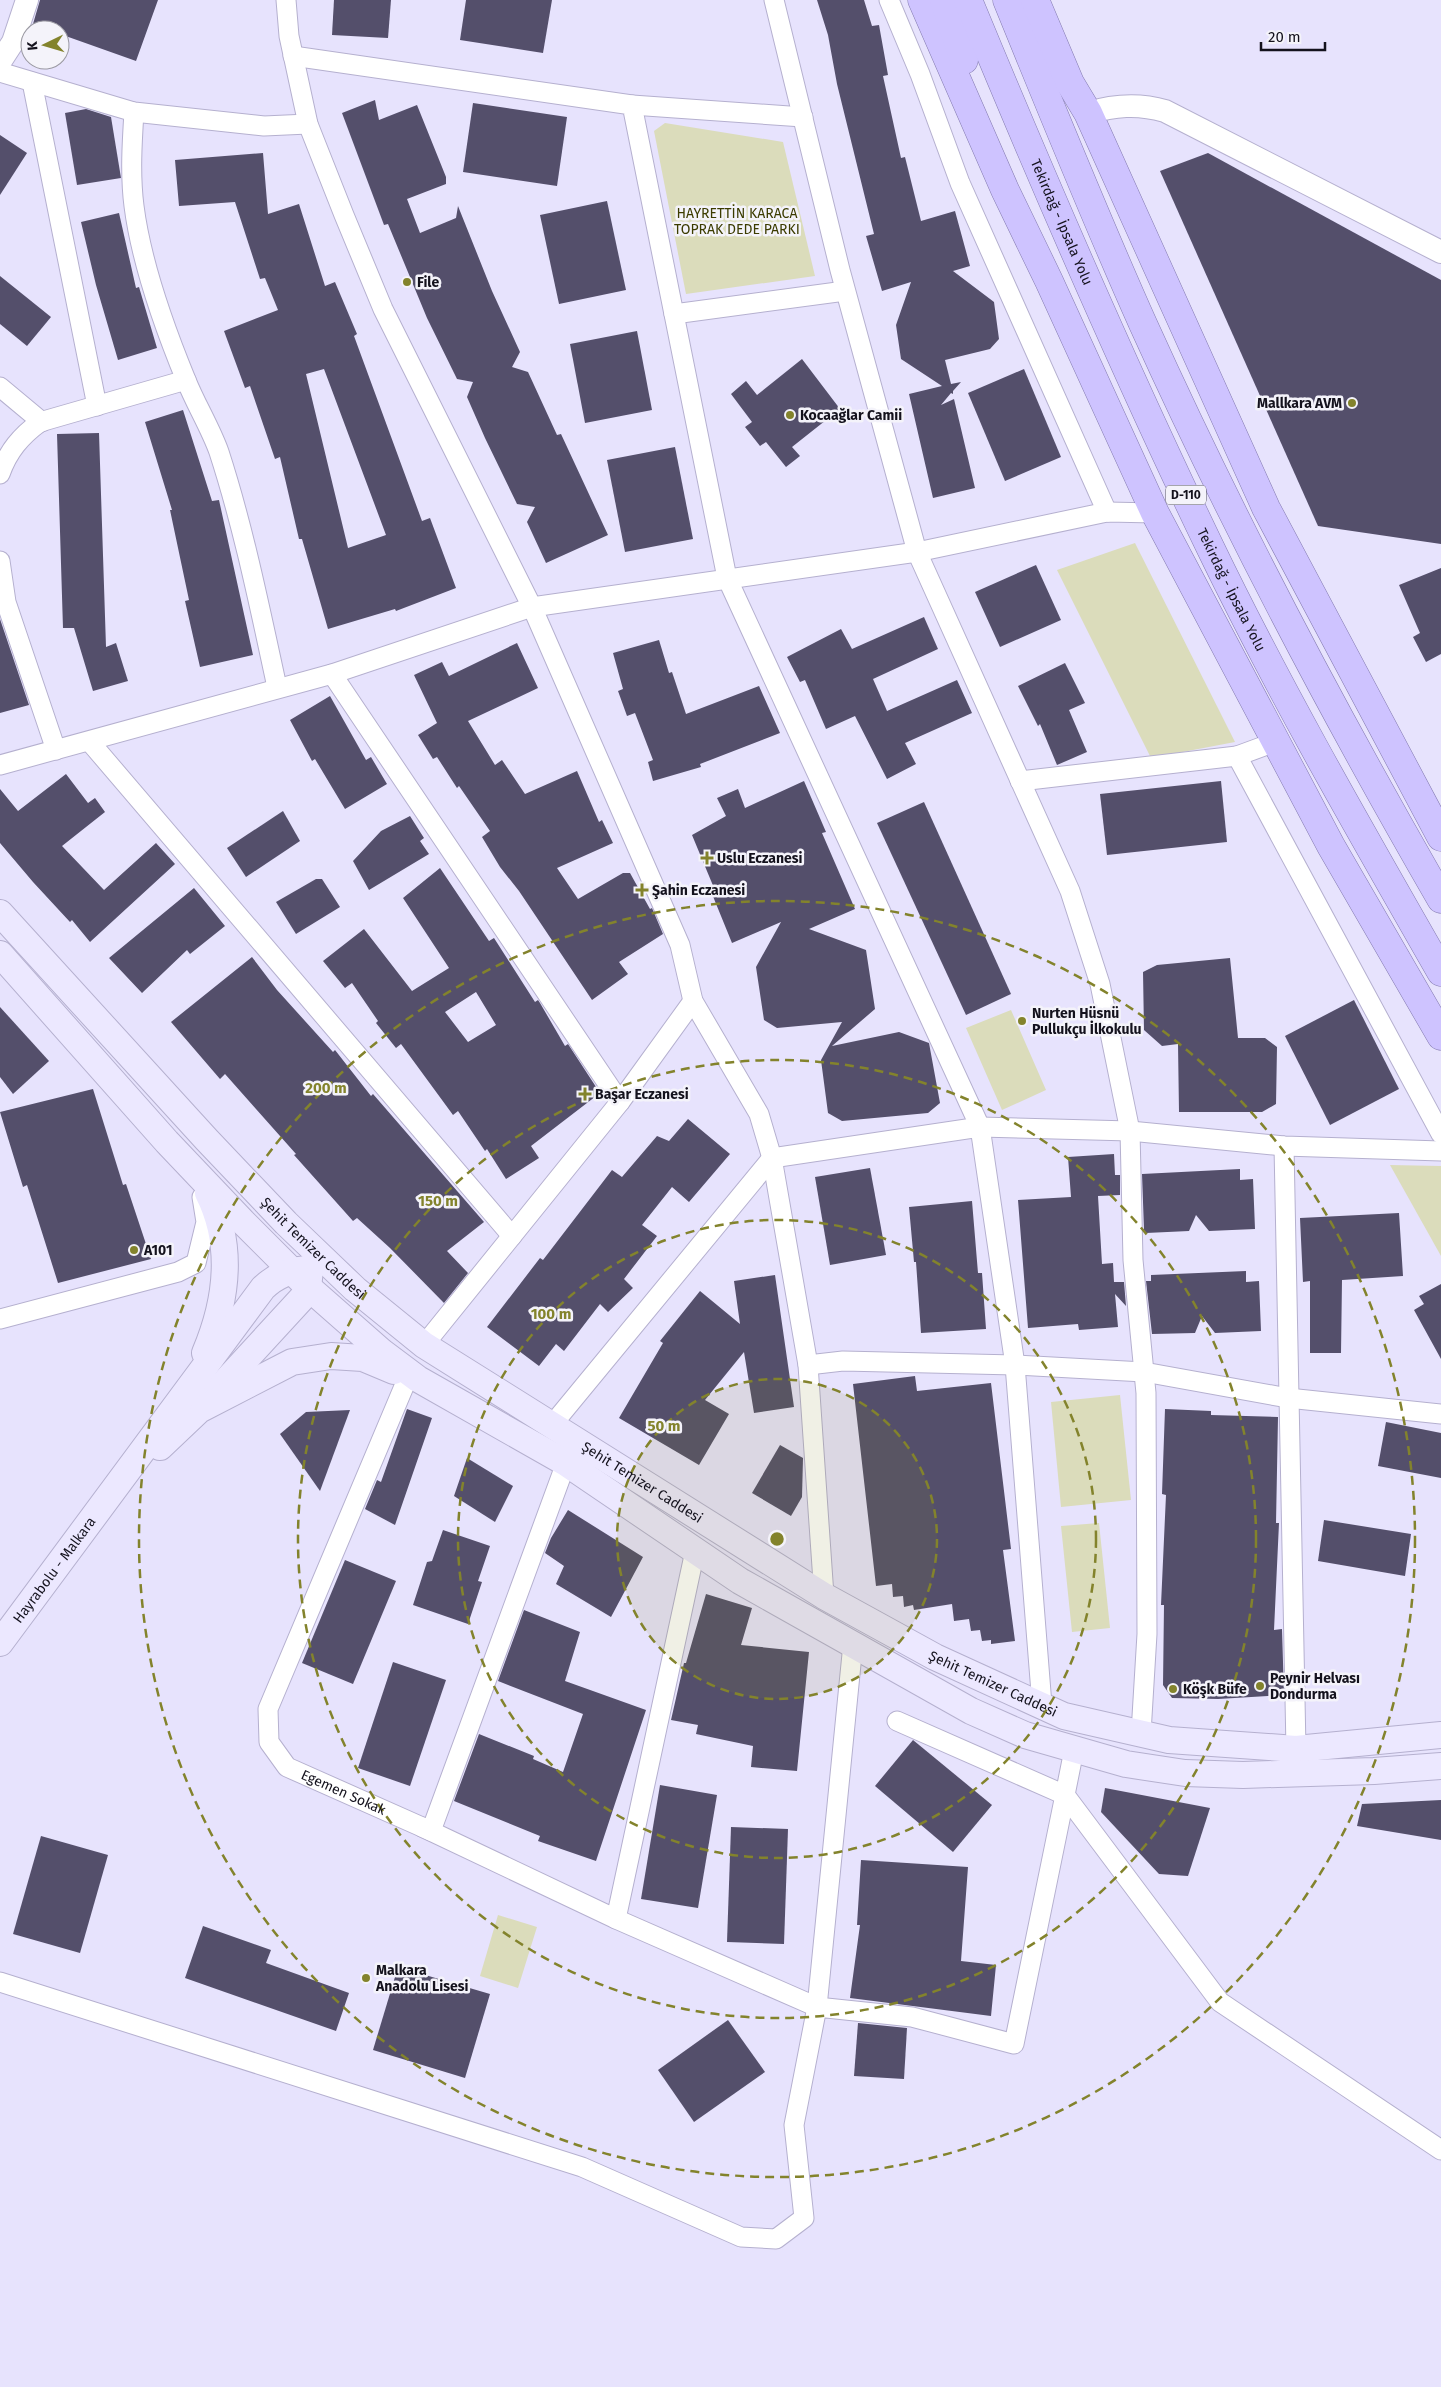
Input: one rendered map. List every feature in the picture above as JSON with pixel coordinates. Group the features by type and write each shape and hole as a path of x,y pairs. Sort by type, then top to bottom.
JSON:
{"highway":[{"path":"922,0 970,114 1155,513 1350,881 1441,1036"},
{"path":"944,0 960,51 1018,194 1049,281"},
{"name":"Tekirdağ - İpsala Yolu","path":"968,0 1023,133 1116,345 1210,548 1271,668 1441,972"},
{"name":"D-110","path":"1007,0 1143,324 1237,520 1303,652 1376,787 1441,899"},
{"path":"1035,0 1070,83 1088,113 1266,508 1411,784 1441,837"},
{"path":"1053,0 1088,113"}],"main road":[{"name":"Şehit Temizer Caddesi","path":"0,913 286,1223 355,1289 424,1345 824,1596 935,1657 1064,1716 1169,1740 1296,1749 1441,1735"},
{"name":"Şehit Temizer Caddesi","path":"0,954 200,1177 382,1352 413,1378 566,1463 740,1581 971,1711 1025,1735 1126,1764 1185,1773 1243,1774 1374,1771 1441,1766"},
{"path":"192,1401 215,1327 225,1266 223,1233 217,1212 200,1177"},
{"path":"192,1401 303,1297 303,1275 307,1256 286,1223"},
{"path":"192,1401 263,1288 277,1275 333,1276 355,1289"},
{"path":"192,1401 292,1362 332,1356 363,1358 413,1378"},
{"name":"Hayrabolu - Malkara","path":"0,1643 110,1496 192,1401"}],"street":[{"path":"0,62 13,42 27,0"},
{"path":"286,0 289,36 308,124 383,310 532,607 680,945 693,1001 759,1114 772,1158 808,1365 824,1596"},
{"path":"774,0 845,291 917,552 1070,891 1100,984 1130,1131 1133,1260 1146,1393 1147,1634 1140,1733"},
{"path":"889,0 920,74 960,183 1107,512"},
{"path":"293,56 632,105 803,117"},
{"path":"0,72 134,112 264,126 308,124"},
{"path":"32,82 98,406"},
{"path":"632,105 727,578 980,1127 1015,1365 1042,1705"},
{"path":"1088,113 1124,105 1147,106 1165,111 1441,252"},
{"path":"134,112 131,162 134,206 142,244 158,302 186,380 211,433 225,473 247,552 277,687"},
{"path":"674,314 845,291"},
{"path":"0,474 8,455 21,436 42,422 186,380"},
{"path":"0,387 42,422"},
{"path":"0,765 90,742 277,687 332,674 532,607 917,552 1107,512 1155,513"},
{"path":"0,561 6,602 56,750"},
{"path":"332,674 620,1102"},
{"path":"90,742 512,1236"},
{"path":"1020,781 1237,756 1275,742"},
{"path":"1237,756 1441,1134"},
{"path":"424,1345 620,1102 693,1001"},
{"path":"552,1425 772,1158 980,1127 1130,1131 1284,1146 1441,1151"},
{"path":"1284,1146 1296,1749"},
{"path":"0,1320 178,1272 196,1263 206,1222 200,1177"},
{"path":"808,1365 843,1361 1015,1365 1144,1372 1288,1398 1441,1414"},
{"name":"Egemen Sokak","path":"413,1378 268,1709 269,1742 287,1767 422,1827 616,1919 817,2007 912,2017 1014,2044 1065,1795"},
{"path":"422,1827 431,1831 566,1463"},
{"path":"616,1919 696,1551"},
{"path":"0,1982 582,2167 741,2237 776,2239 804,2218 794,2125 817,2007 853,1644"},
{"path":"897,1721 1065,1795 1220,2002 1441,2150"},
{"path":"1065,1795 1074,1750"}],"green space":[{"name":"HAYRETTİN KARACA TOPRAK DEDE PARKI","path":"665,123 783,142 815,276 686,294 654,131"},
{"path":"1135,543 1235,742 1151,758 1057,570"},
{"path":"1011,1010 1046,1090 1002,1110 966,1028"},
{"path":"1390,1165 1441,1166 1441,1256"},
{"path":"1120,1395 1131,1500 1061,1507 1051,1402"},
{"path":"1099,1523 1110,1628 1072,1632 1061,1526"},
{"path":"498,1915 537,1927 518,1988 480,1976"}],"building":[{"path":"40,0 158,0 136,61 70,38 70,20 34,20"},
{"path":"334,0 391,0 388,38 332,35"},
{"path":"466,0 552,0 543,53 460,40"},
{"path":"817,0 864,0 872,26 879,25 888,75 883,76 901,158 905,157 921,221 955,211 970,266 953,271 994,302 999,339 990,349 945,360 951,384 961,382 953,391 953,394 951,393 941,405 954,399 975,488 933,498 909,394 942,386 901,359 896,325 911,282 882,291 866,236 874,234 837,84 828,35"},
{"path":"375,100 379,120 417,105 446,177 446,184 407,199 420,233 456,218 458,206 492,291 520,352 512,367 528,372 557,435 561,434 608,535 546,563 527,522 535,507 517,504 467,397 473,382 457,379 427,318 388,224 384,225 342,113"},
{"path":"473,103 567,117 557,186 463,172"},
{"path":"86,109 111,117 121,178 77,185 65,113"},
{"path":"0,135 27,153 0,195"},
{"path":"263,153 268,214 299,204 325,286 335,282 357,334 354,336 422,521 430,518 456,588 396,611 395,609 328,629 302,539 299,539 280,457 275,459 250,386 245,388 224,331 278,310 265,278 260,279 235,202 179,206 175,160","holes":["324,369 386,535 348,548 306,374"]},
{"name":"Mallkara AVM","path":"1208,153 1441,280 1441,544 1318,526 1160,171"},
{"path":"607,201 626,290 559,304 540,215"},
{"path":"119,213 136,288 139,287 157,348 118,360 96,285 81,222"},
{"path":"0,276 51,317 27,346 0,324"},
{"path":"637,331 652,410 585,423 570,344"},
{"name":"Kocaağlar Camii","path":"802,359 840,409 792,447 800,456 786,467 766,442 760,446 745,427 752,422 731,394 746,381 757,395"},
{"path":"1024,369 1061,457 1005,481 968,393"},
{"path":"183,410 212,501 219,500 253,655 200,667 185,601 189,600 170,510 172,510 145,422"},
{"path":"99,433 106,647 116,643 128,681 93,691 74,628 63,628 57,434"},
{"path":"675,447 693,539 625,552 607,460"},
{"path":"1036,565 1061,620 1000,647 975,592"},
{"path":"1441,568 1441,654 1426,662 1413,637 1420,633 1399,585"},
{"path":"924,617 938,649 873,679 887,711 957,680 972,713 905,743 916,764 887,779 855,716 826,729 805,680 800,682 787,657 841,629 852,649"},
{"path":"0,619 29,705 0,713"},
{"path":"659,640 669,673 672,672 686,714 759,686 780,733 700,764 701,767 653,781 648,762 653,760 635,713 627,716 618,691 623,689 613,653"},
{"path":"517,643 538,688 468,721 495,765 502,760 525,794 577,771 599,822 602,820 613,843 557,868 578,899 623,873 630,873 650,909 652,908 663,934 619,962 628,974 592,1000 519,891 500,867 482,837 490,831 459,786 457,788 437,757 433,759 418,735 437,723 414,675 442,662 449,676"},
{"path":"1065,663 1085,703 1069,710 1087,752 1057,765 1040,724 1038,726 1018,686"},
{"path":"330,696 366,760 371,757 387,784 345,809 315,759 312,761 290,720"},
{"path":"66,774 88,803 95,798 105,812 62,846 104,890 156,843 175,864 90,942 72,920 70,922 33,882 0,843 0,789 18,811"},
{"path":"804,781 826,832 822,833 855,909 809,929 866,950 875,1009 832,1046 899,1032 929,1043 940,1103 928,1113 842,1121 828,1113 821,1060 842,1022 777,1028 764,1020 756,967 781,922 732,943 710,889 714,888 692,835 726,816 717,798 738,789 745,808"},
{"path":"1221,781 1227,842 1107,855 1100,794"},
{"path":"924,802 1011,994 966,1015 877,823"},
{"path":"283,811 300,841 246,877 227,848"},
{"path":"410,816 424,838 420,841 429,854 369,890 353,861 381,831"},
{"path":"440,868 489,941 494,938 535,1002 538,1000 540,1003 565,1046 568,1044 600,1093 531,1146 539,1158 506,1179 487,1149 485,1151 458,1111 453,1115 401,1044 396,1048 376,1023 378,1021 352,983 345,988 323,961 364,929 412,991 449,968 403,898","holes":["476,992 496,1025 468,1042 445,1012"]},
{"path":"316,879 322,879 340,907 296,934 276,902"},
{"path":"194,888 225,926 190,954 187,950 142,993 109,958"},
{"path":"252,957 277,990 333,1052 335,1050 371,1096 373,1094 484,1222 447,1251 468,1273 444,1303 390,1248 357,1218 353,1221 225,1074 220,1079 171,1022"},
{"path":"1230,958 1238,1038 1265,1038 1277,1047 1276,1104 1262,1112 1179,1112 1178,1044 1162,1046 1144,1030 1143,972 1157,965"},
{"path":"1354,1000 1399,1089 1330,1125 1285,1036"},
{"path":"0,1007 49,1061 13,1094 0,1077"},
{"path":"93,1089 123,1185 126,1184 151,1259 58,1283 27,1185 23,1187 0,1112"},
{"path":"688,1119 730,1154 689,1202 672,1187 642,1225 657,1236 624,1279 633,1288 608,1312 600,1304 564,1351 556,1344 539,1366 487,1327 540,1258 543,1260 612,1170 622,1177 657,1136 669,1141"},
{"path":"1114,1154 1115,1175 1120,1175 1120,1195 1098,1196 1102,1264 1113,1263 1114,1282 1124,1282 1126,1306 1115,1294 1118,1327 1079,1330 1078,1324 1028,1328 1018,1200 1071,1197 1068,1157"},
{"path":"870,1168 886,1255 830,1265 815,1177"},
{"path":"1240,1169 1240,1180 1253,1179 1255,1229 1209,1231 1196,1215 1189,1231 1146,1233 1144,1230 1142,1174"},
{"path":"972,1201 978,1273 982,1273 986,1329 921,1333 916,1262 914,1262 909,1207"},
{"path":"1399,1213 1403,1276 1342,1280 1341,1353 1310,1353 1310,1281 1303,1282 1300,1218"},
{"path":"1246,1271 1246,1282 1259,1281 1261,1331 1215,1333 1202,1316 1195,1333 1152,1334 1146,1281 1151,1281 1151,1275"},
{"path":"775,1275 794,1407 754,1413 744,1352 705,1400 729,1414 699,1465 619,1418 663,1343 660,1341 700,1291 740,1324 734,1281"},
{"path":"1441,1284 1441,1359 1414,1310 1424,1304 1419,1296"},
{"path":"915,1376 917,1391 991,1383 1011,1549 1003,1550 1015,1641 991,1644 991,1640 982,1641 980,1630 971,1631 969,1619 954,1621 952,1604 914,1610 913,1605 904,1607 903,1596 893,1597 892,1584 876,1586 853,1384"},
{"path":"407,1409 432,1418 395,1525 365,1509 377,1480 381,1482"},
{"path":"1165,1409 1211,1411 1211,1415 1278,1417 1276,1523 1279,1523 1274,1630 1282,1629 1284,1695 1218,1699 1172,1698 1163,1685 1164,1605 1161,1605 1166,1495 1162,1494"},
{"path":"350,1410 320,1491 280,1434 306,1412"},
{"path":"1386,1422 1441,1433 1441,1478 1378,1466"},
{"path":"780,1445 803,1458 802,1497 791,1516 752,1493"},
{"path":"467,1458 513,1486 495,1522 454,1496"},
{"path":"568,1510 643,1557 611,1617 556,1584 564,1566 545,1553 551,1538"},
{"path":"1324,1520 1411,1534 1405,1576 1318,1561"},
{"path":"443,1530 490,1546 478,1581 482,1582 468,1624 413,1605 427,1562 432,1561"},
{"path":"345,1560 396,1581 353,1684 302,1663"},
{"path":"706,1594 752,1608 741,1645 809,1652 797,1771 751,1767 753,1746 696,1734 698,1725 671,1720 684,1663 686,1663"},
{"path":"524,1610 580,1632 565,1681 646,1710 596,1861 538,1841 540,1836 454,1801 479,1734 534,1756 533,1759 563,1772 583,1714 498,1681"},
{"path":"393,1662 446,1680 410,1786 358,1768"},
{"path":"913,1740 992,1805 953,1852 875,1786"},
{"path":"660,1785 717,1795 698,1908 641,1899"},
{"path":"1105,1788 1210,1808 1188,1876 1159,1874 1101,1812"},
{"path":"1441,1800 1441,1840 1357,1826 1362,1804"},
{"path":"731,1827 788,1829 784,1944 727,1942"},
{"path":"41,1836 108,1855 80,1953 13,1934"},
{"path":"861,1860 968,1867 961,1961 996,1965 991,2016 850,1998 860,1925 857,1925"},
{"path":"203,1926 271,1950 266,1963 349,1993 336,2031 185,1978"},
{"path":"398,1967 490,1994 465,2078 373,2050"},
{"path":"728,2020 765,2072 694,2122 658,2070"},
{"path":"858,2023 907,2028 904,2079 854,2076"}],"place":[{"name":"File","path":"407,282"},
{"name":"Mallkara AVM","path":"1352,403"},
{"name":"Kocaağlar Camii","path":"790,415"},
{"name":"Uslu Eczanesi","path":"707,858"},
{"name":"Şahin Eczanesi","path":"642,890"},
{"name":"Nurten Hüsnü Pullukçu İlkokulu","path":"1022,1021"},
{"name":"Başar Eczanesi","path":"585,1094"},
{"name":"A101","path":"134,1250"},
{"name":"Peynir Helvası Dondurma","path":"1260,1686"},
{"name":"Köşk Büfe","path":"1173,1689"},
{"name":"Malkara Anadolu Lisesi","path":"366,1978"}]}
